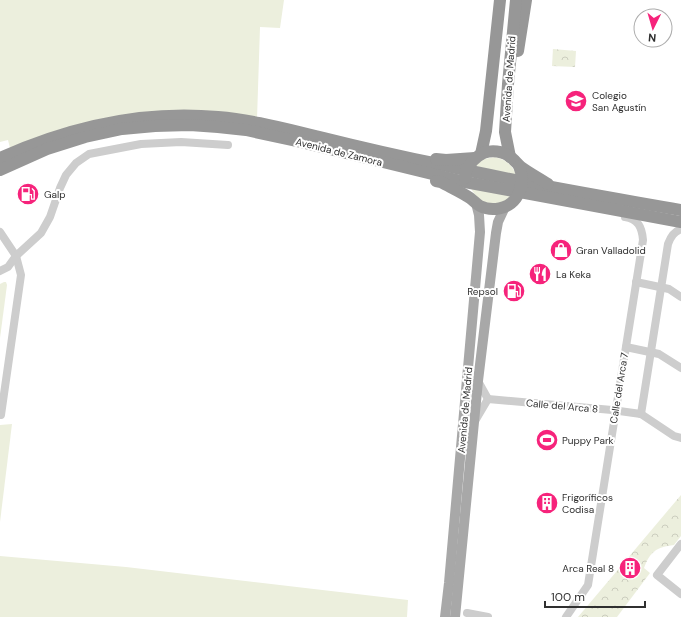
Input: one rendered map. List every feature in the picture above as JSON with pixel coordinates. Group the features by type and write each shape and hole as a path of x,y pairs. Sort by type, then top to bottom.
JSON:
{"highway":[{"name":"Avenida de Madrid","path":"478,156 487,124 500,0"},
{"name":"Avenida de Madrid","path":"510,157 505,132 516,0"},
{"path":"508,84 515,70 526,0"},
{"name":"Avenida de Zamora","path":"4,161 42,141 83,128 119,120 191,115 245,120 354,150 521,187 597,208 681,222"},
{"path":"354,150 385,148 446,160 478,156 493,151 500,152 510,157 519,166 554,188"},
{"path":"354,150 386,169 441,182 480,206 492,209 505,207 515,200 521,187 519,166"},
{"path":"473,201 467,192 466,176 469,164 478,156"},
{"path":"0,176 4,161"},
{"name":"Avenida de Zamora","path":"521,187 554,188 681,210"}],"main road":[{"name":"Avenida de Madrid","path":"445,617 480,232 479,215 473,201"},
{"name":"Avenida de Madrid","path":"455,617 473,424 496,233 498,222 505,207"}],"street":[{"path":"0,271 8,267 16,256 41,233 50,218 66,175 76,163 89,154 141,144 181,142 228,145"},
{"name":"Calle del Arca 7","path":"566,617 588,585 643,240 643,232 638,223 632,218 619,216 597,208"},
{"path":"641,414 668,244 671,236 676,231 681,229"},
{"path":"0,232 16,256 21,276 1,415"},
{"path":"636,282 669,289 681,297"},
{"path":"626,347 659,354 681,368"},
{"name":"Avenida de Madrid","path":"478,382 488,400"},
{"path":"473,424 488,400"},
{"name":"Calle del Arca 8","path":"488,400 616,410 641,414 674,436 681,438"},
{"path":"681,544 657,575 681,594"},
{"path":"467,614 488,617"}],"green space":[{"path":"0,0 284,0 280,28 260,27 257,119 10,148 8,140 0,142"},
{"path":"553,49 576,51 575,67 552,66"},
{"path":"495,157 508,163 513,168 516,175 475,166 484,159"},
{"path":"470,186 512,194 508,199 502,202 492,204 483,201 475,195"},
{"path":"6,282 7,285 0,338 0,284"},
{"path":"12,424 0,522 0,425"},
{"path":"681,495 681,536 674,545 663,547 651,554 644,568 650,573 617,617 578,617"},
{"path":"0,556 126,567 408,600 407,617 0,617"}],"place":[{"name":"Colegio San Agustín","path":"576,101"},
{"name":"Galp","path":"28,194"},
{"name":"Gran Valladolid","path":"561,250"},
{"name":"La Keka","path":"540,274"},
{"name":"Repsol","path":"514,291"},
{"name":"Puppy Park","path":"547,440"},
{"name":"Frigoríficos Codisa","path":"547,503"},
{"name":"Arca Real 8","path":"630,568"}]}
